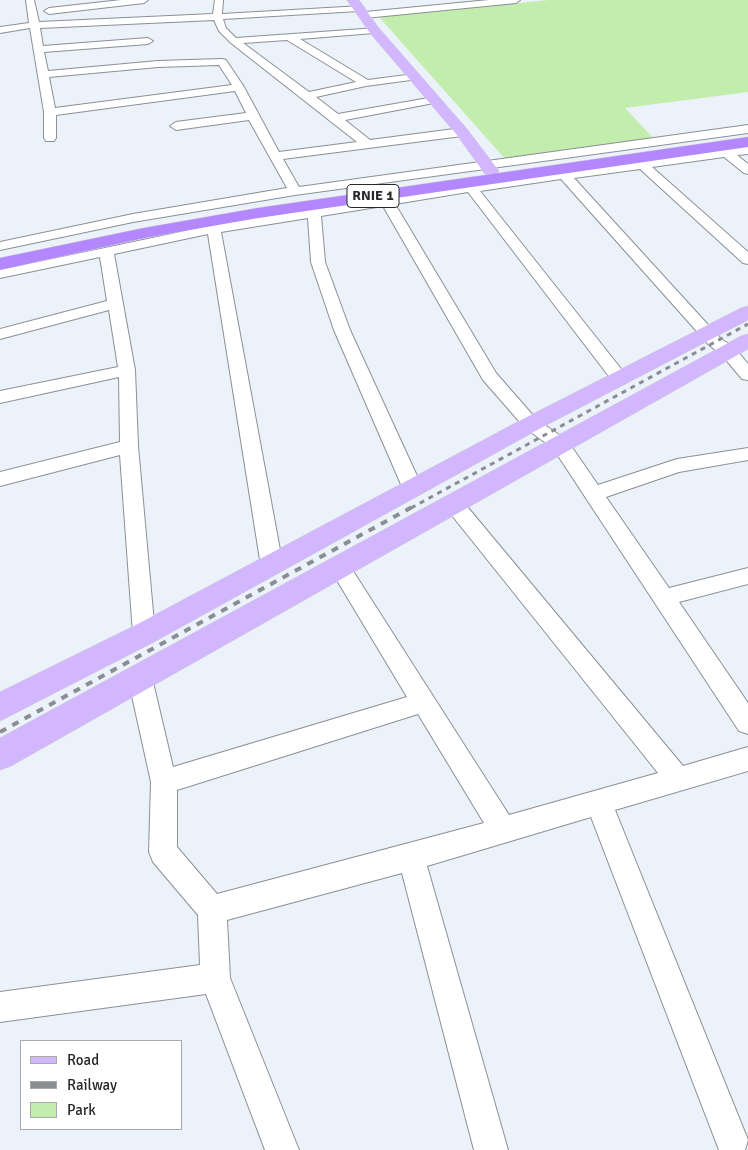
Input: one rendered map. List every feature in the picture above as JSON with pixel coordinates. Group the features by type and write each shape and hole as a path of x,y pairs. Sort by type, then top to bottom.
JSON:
{"highway":[{"name":"RNIE 1","path":"0,255 143,224 489,168 748,136"},
{"name":"RNIE 1","path":"0,264 100,241 249,215 748,142"}],"main road":[{"path":"359,8 374,30 462,132 489,168"},
{"path":"0,707 272,566 530,424 748,312"},
{"path":"0,755 738,346"}],"street":[{"path":"30,0 34,12 34,25 50,112 50,138"},
{"path":"34,12 144,0"},
{"path":"219,0 217,17 222,29 234,41 336,118 367,144"},
{"path":"424,0 431,7"},
{"path":"0,30 34,25 217,17 359,8 431,7 516,0"},
{"path":"144,19 153,52"},
{"path":"234,41 374,30"},
{"path":"288,36 366,84"},
{"path":"39,49 153,52 222,62 239,87 252,116 295,191"},
{"path":"42,75 113,69 153,52"},
{"path":"113,69 144,98"},
{"path":"306,96 414,77"},
{"path":"50,112 144,98 239,87"},
{"path":"336,118 434,100"},
{"path":"176,126 252,116"},
{"path":"0,246 133,218 295,191 489,168 748,129"},
{"path":"276,156 462,132"},
{"path":"0,274 214,229 471,188 748,150"},
{"path":"726,153 748,170"},
{"path":"643,165 748,260"},
{"path":"565,176 715,342 738,346 748,375"},
{"path":"471,188 620,379"},
{"path":"387,202 489,376 530,424 560,444 748,723"},
{"path":"314,213 318,262 342,330 413,490"},
{"path":"214,229 272,566"},
{"path":"106,251 127,370 129,446 144,634"},
{"path":"0,334 115,304"},
{"path":"0,397 127,370"},
{"path":"0,479 129,446"},
{"path":"593,494 677,466 748,454"},
{"path":"453,503 679,780"},
{"path":"339,566 504,830"},
{"path":"663,598 748,576"},
{"path":"140,678 164,782 163,852 212,910 215,978 282,1150"},
{"path":"164,782 424,702"},
{"path":"212,910 411,857 748,759"},
{"path":"599,803 732,1142"},
{"path":"411,857 491,1150"},
{"path":"0,1007 215,978"}],"green space":[{"path":"549,0 748,0 748,92 625,108 655,140 506,160 379,17"}],"railway":[{"path":"411,508 748,324"},
{"path":"0,732 414,506"}]}
